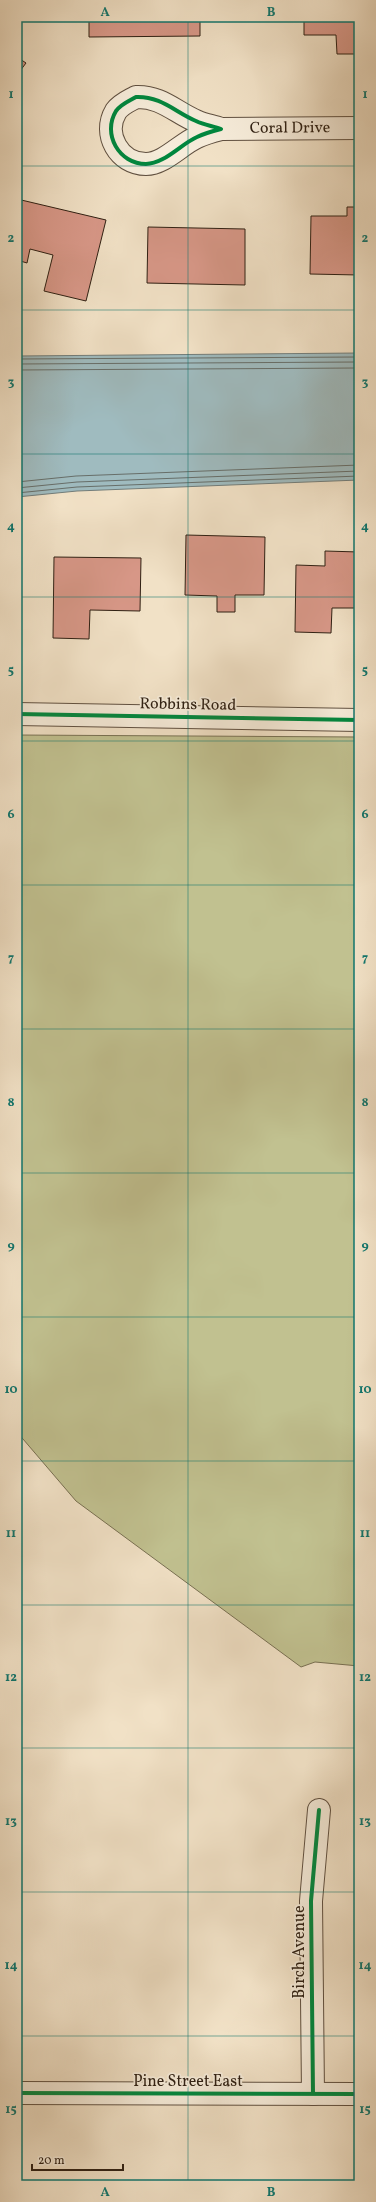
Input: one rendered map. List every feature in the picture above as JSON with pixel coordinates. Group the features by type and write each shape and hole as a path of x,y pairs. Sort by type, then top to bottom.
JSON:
{"street":[{"name":"Coral Drive","path":"220,129 359,128"},
{"name":"Robbins Road","path":"17,714 359,720"},
{"name":"Birch Avenue","path":"313,2094 311,1901 319,1810"},
{"name":"Pine Street East","path":"17,2093 359,2094"}],"green space":[{"path":"17,735 359,737 359,1666 315,1662 301,1667 76,1501 17,1432"}],"water":[{"path":"359,353 359,480 77,491 17,497 17,356"}],"building":[{"path":"89,17 200,17 200,36 89,37"},
{"path":"304,17 359,17 359,54 337,54 336,35 304,35"},
{"path":"17,57 26,63 17,75"},
{"path":"17,199 106,220 86,301 44,291 53,255 30,249 27,263 17,260"},
{"path":"347,207 359,207 359,275 310,274 311,216 347,216"},
{"path":"148,227 245,229 245,285 147,283"},
{"path":"186,535 265,537 264,595 235,595 235,612 217,612 217,596 185,595"},
{"path":"325,551 359,552 359,608 332,608 331,633 295,632 296,565 325,566"},
{"path":"54,557 141,558 140,611 90,610 89,639 53,638"}],"cycle path":[{"path":"136,97 153,99 168,105 199,122 221,129 206,133 191,140 159,161 146,164 136,163 121,153 112,138 111,129 112,120 116,111 136,97"},
{"path":"17,714 359,720"},
{"path":"313,2094 311,1901 319,1810"},
{"path":"17,2093 359,2094"}]}
